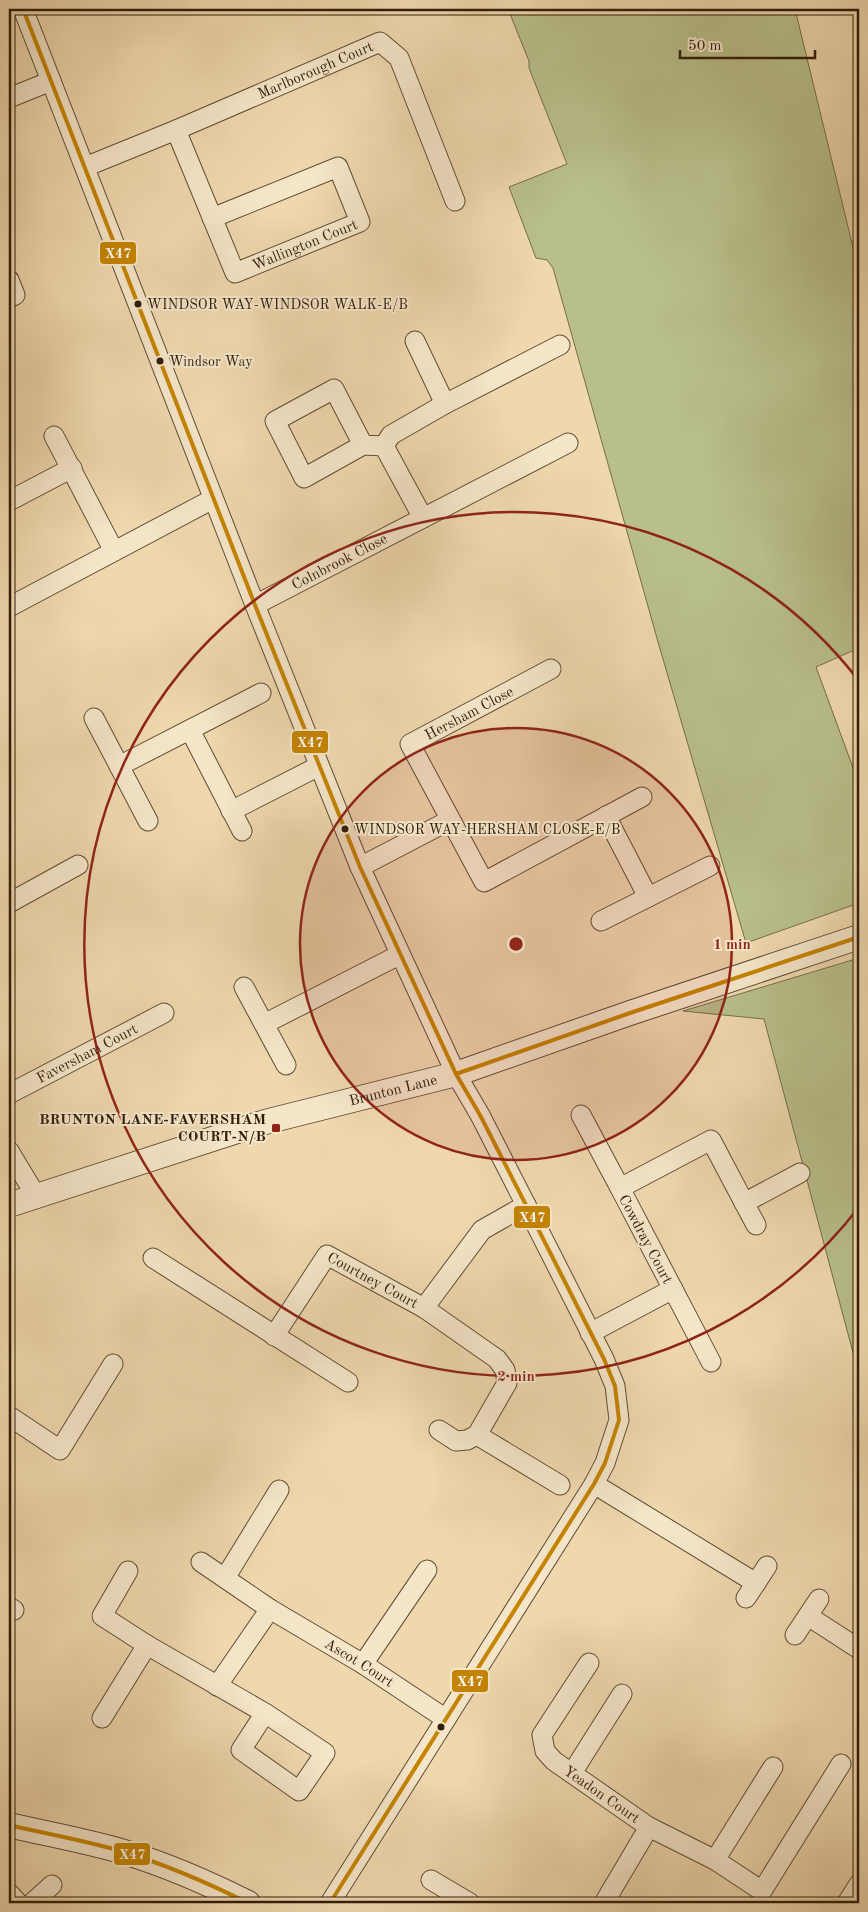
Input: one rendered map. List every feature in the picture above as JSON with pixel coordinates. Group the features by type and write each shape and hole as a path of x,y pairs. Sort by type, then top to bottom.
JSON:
{"street":[{"path":"23,9 255,605 360,867 399,955 456,1074 480,1115 526,1205 604,1359 615,1386 619,1420 605,1463 594,1484 330,1903"},
{"name":"Marlborough Court","path":"85,167 380,42 399,58 454,201"},
{"path":"9,98 51,81"},
{"name":"Wallington Court","path":"176,130 212,218 235,273 360,222 338,167 212,218"},
{"path":"9,280 15,295 9,298"},
{"path":"414,341 446,404"},
{"path":"384,446 392,435 446,404 560,345"},
{"path":"363,445 334,389 275,421 304,478 363,445 384,446"},
{"path":"54,436 114,551"},
{"name":"Colnbrook Close","path":"255,605 568,444"},
{"path":"384,446 424,518"},
{"path":"9,501 72,468"},
{"path":"9,607 214,498"},
{"name":"Hersham Close","path":"551,670 410,744 484,882 642,797"},
{"path":"119,766 262,693"},
{"path":"94,718 148,821"},
{"path":"190,730 242,831"},
{"path":"231,811 319,766"},
{"path":"606,816 648,897"},
{"path":"360,867 450,820"},
{"path":"9,903 78,865"},
{"path":"602,921 710,866"},
{"name":"Brunton Lane","path":"9,1205 265,1122 456,1074 626,1014 859,937"},
{"path":"264,1024 399,955"},
{"path":"244,987 286,1065"},
{"name":"Faversham Court","path":"9,1094 164,1013"},
{"name":"Cowdray Court","path":"581,1116 712,1362"},
{"name":"Cowdray Court","path":"620,1188 711,1140 756,1225"},
{"path":"9,1151 36,1196"},
{"path":"744,1202 800,1173"},
{"name":"Courtney Court","path":"424,1308 482,1230 526,1205"},
{"name":"Courtney Court","path":"274,1336 328,1254 424,1308 498,1358 505,1370 507,1382 478,1435"},
{"path":"153,1258 348,1382"},
{"name":"Cowdray Court","path":"590,1333 673,1289"},
{"path":"9,1416 60,1450 113,1364"},
{"path":"439,1430 456,1441 467,1440 478,1435 560,1485"},
{"path":"594,1484 751,1590 767,1566"},
{"path":"225,1578 279,1490"},
{"name":"Ascot Court","path":"201,1562 270,1609 363,1664 446,1719"},
{"path":"363,1664 426,1570"},
{"path":"128,1571 102,1616 147,1645 265,1713 325,1753 299,1791 241,1750 265,1713"},
{"path":"795,1635 819,1600"},
{"path":"217,1686 270,1609"},
{"path":"808,1616 859,1648"},
{"path":"102,1718 147,1645"},
{"name":"Yeadon Court","path":"589,1663 542,1735 545,1751 554,1762 650,1827 715,1860 762,1891 841,1764"},
{"path":"572,1773 622,1694"},
{"path":"715,1860 773,1767"},
{"path":"9,1826 141,1857 186,1874 248,1903"},
{"name":"Yeadon Court","path":"605,1903 650,1827"},
{"path":"430,1880 470,1903"},
{"path":"847,1903 859,1884"},
{"path":"32,1903 52,1885"},
{"path":"9,1893 18,1903"}],"green space":[{"path":"508,9 795,9 859,272 859,648 816,667 859,784 859,903 746,943 658,642 553,268 547,260 536,258 509,187 567,164"},
{"path":"859,958 859,1375 764,1019 683,1011"}],"transit line":[{"name":"X47","path":"23,9 255,605 360,867 456,1074 480,1115 526,1205 604,1359 615,1386 619,1420 605,1463 594,1484 330,1903"},
{"name":"X47","path":"456,1074 630,1013 859,937"},
{"name":"X47","path":"9,1825 96,1844 140,1857 218,1888 248,1903"}],"place":[{"name":"WINDSOR WAY-WINDSOR WALK-E/B","path":"138,304"},
{"name":"Windsor Way","path":"160,361"},
{"name":"WINDSOR WAY-HERSHAM CLOSE-E/B","path":"345,829"},
{"name":"BRUNTON LANE-FAVERSHAM COURT-N/B","path":"276,1128"}]}
